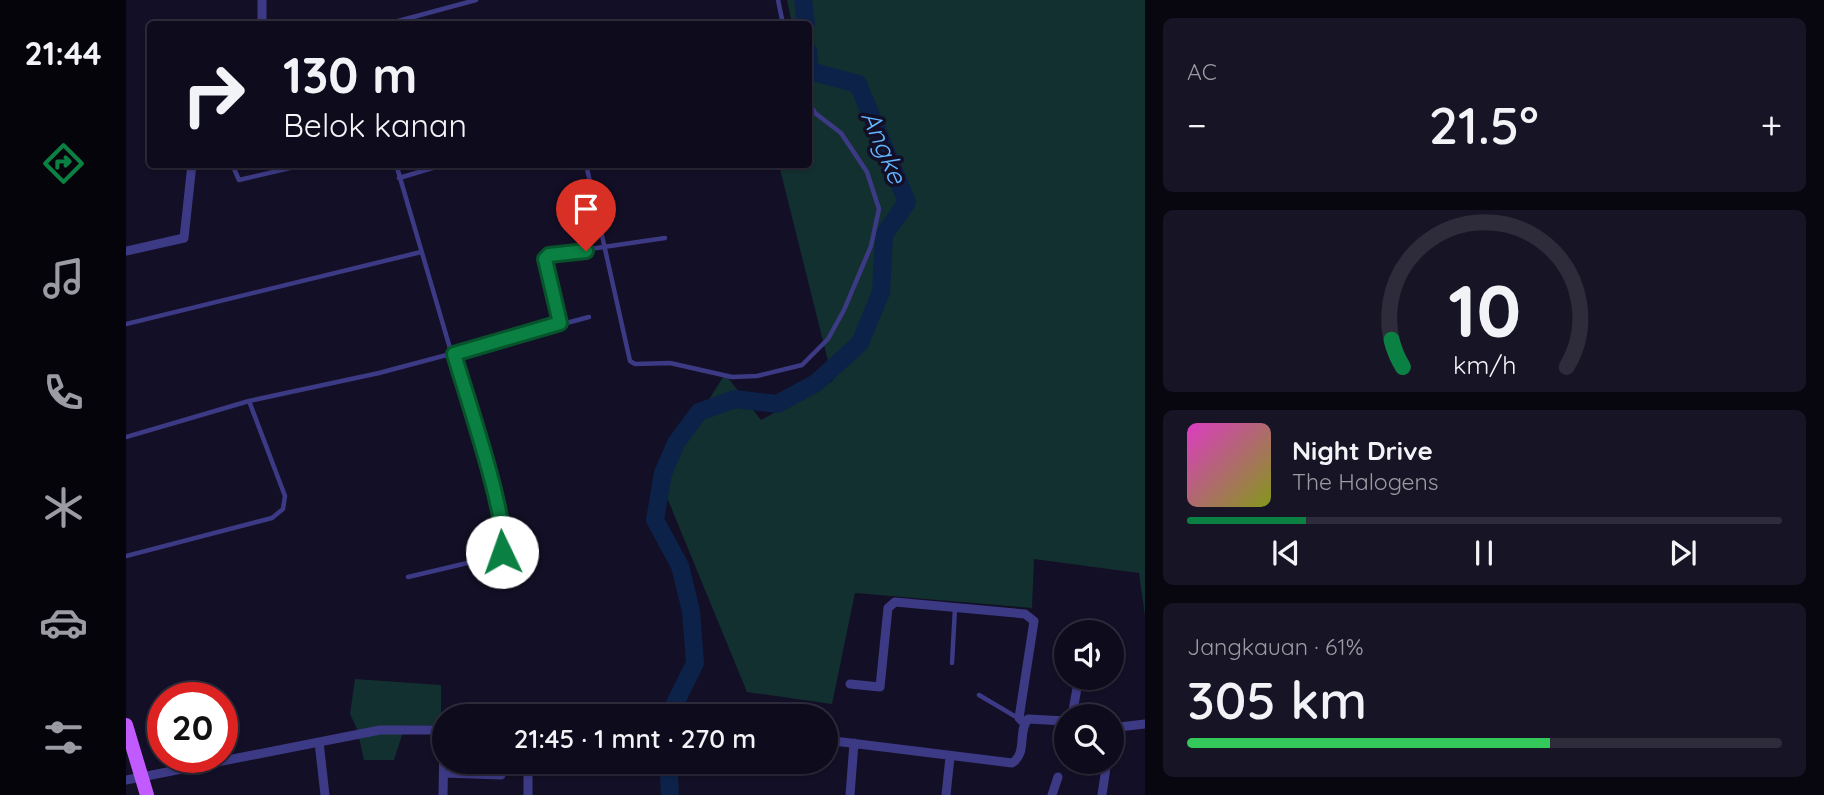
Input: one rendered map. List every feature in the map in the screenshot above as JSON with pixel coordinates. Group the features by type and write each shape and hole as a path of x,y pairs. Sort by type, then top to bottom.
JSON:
{"main road":[{"path":"126,725 147,795"}],"street":[{"path":"262,0 262,21"},
{"path":"126,251 184,238 192,168"},
{"path":"838,741 950,757 1017,761 1021,753 1021,721 1034,621 1031,616 895,602 891,604 880,687 850,684"},
{"path":"1021,721 1034,718 1054,720"},
{"path":"1124,727 1145,724"},
{"path":"126,780 380,730 432,730"},
{"path":"319,742 325,795"},
{"path":"850,795 854,743"},
{"path":"946,795 950,757"},
{"path":"443,795 444,774"},
{"path":"472,774 500,775"},
{"path":"528,774 528,795"},
{"path":"1101,795 1105,774"},
{"path":"1052,795 1058,777"}],"lane":[{"path":"398,21 476,0"},
{"path":"778,0 782,21"},
{"path":"587,168 630,360 635,363 670,363 732,377 780,372 802,365 828,339 844,310 871,246 878,209 867,172 841,133 812,108"},
{"path":"234,168 239,180 290,168"},
{"path":"397,168 497,503 504,546 497,556 408,577"},
{"path":"399,178 433,168"},
{"path":"560,323 545,259 549,255 665,238"},
{"path":"126,324 421,252"},
{"path":"126,437 249,401 454,354 589,317"},
{"path":"126,556 272,518 283,509 285,496 249,401"},
{"path":"952,663 955,607"},
{"path":"979,695 1021,721"}],"green space":[{"path":"787,0 1145,0 1145,616 1139,573 1034,559 1032,608 855,593 832,704 747,692 659,478 725,374 761,420 833,381 780,168 812,168 812,21 791,21"},
{"path":"355,679 441,685 441,704 432,704 432,725 405,726 394,760 364,760 357,729 350,714"}],"waterway":[{"name":"Angke","path":"803,0 806,21"},
{"name":"Angke","path":"675,704 695,663 691,611 680,566 655,520 663,473 676,443 699,412 735,399 777,404 816,383 860,343 881,292 884,235 907,202 858,84 812,72"},
{"name":"Angke","path":"669,774 670,795"}],"route":[{"path":"502,552 505,536 454,354 560,323 544,266 545,259 549,255 586,251"}]}
